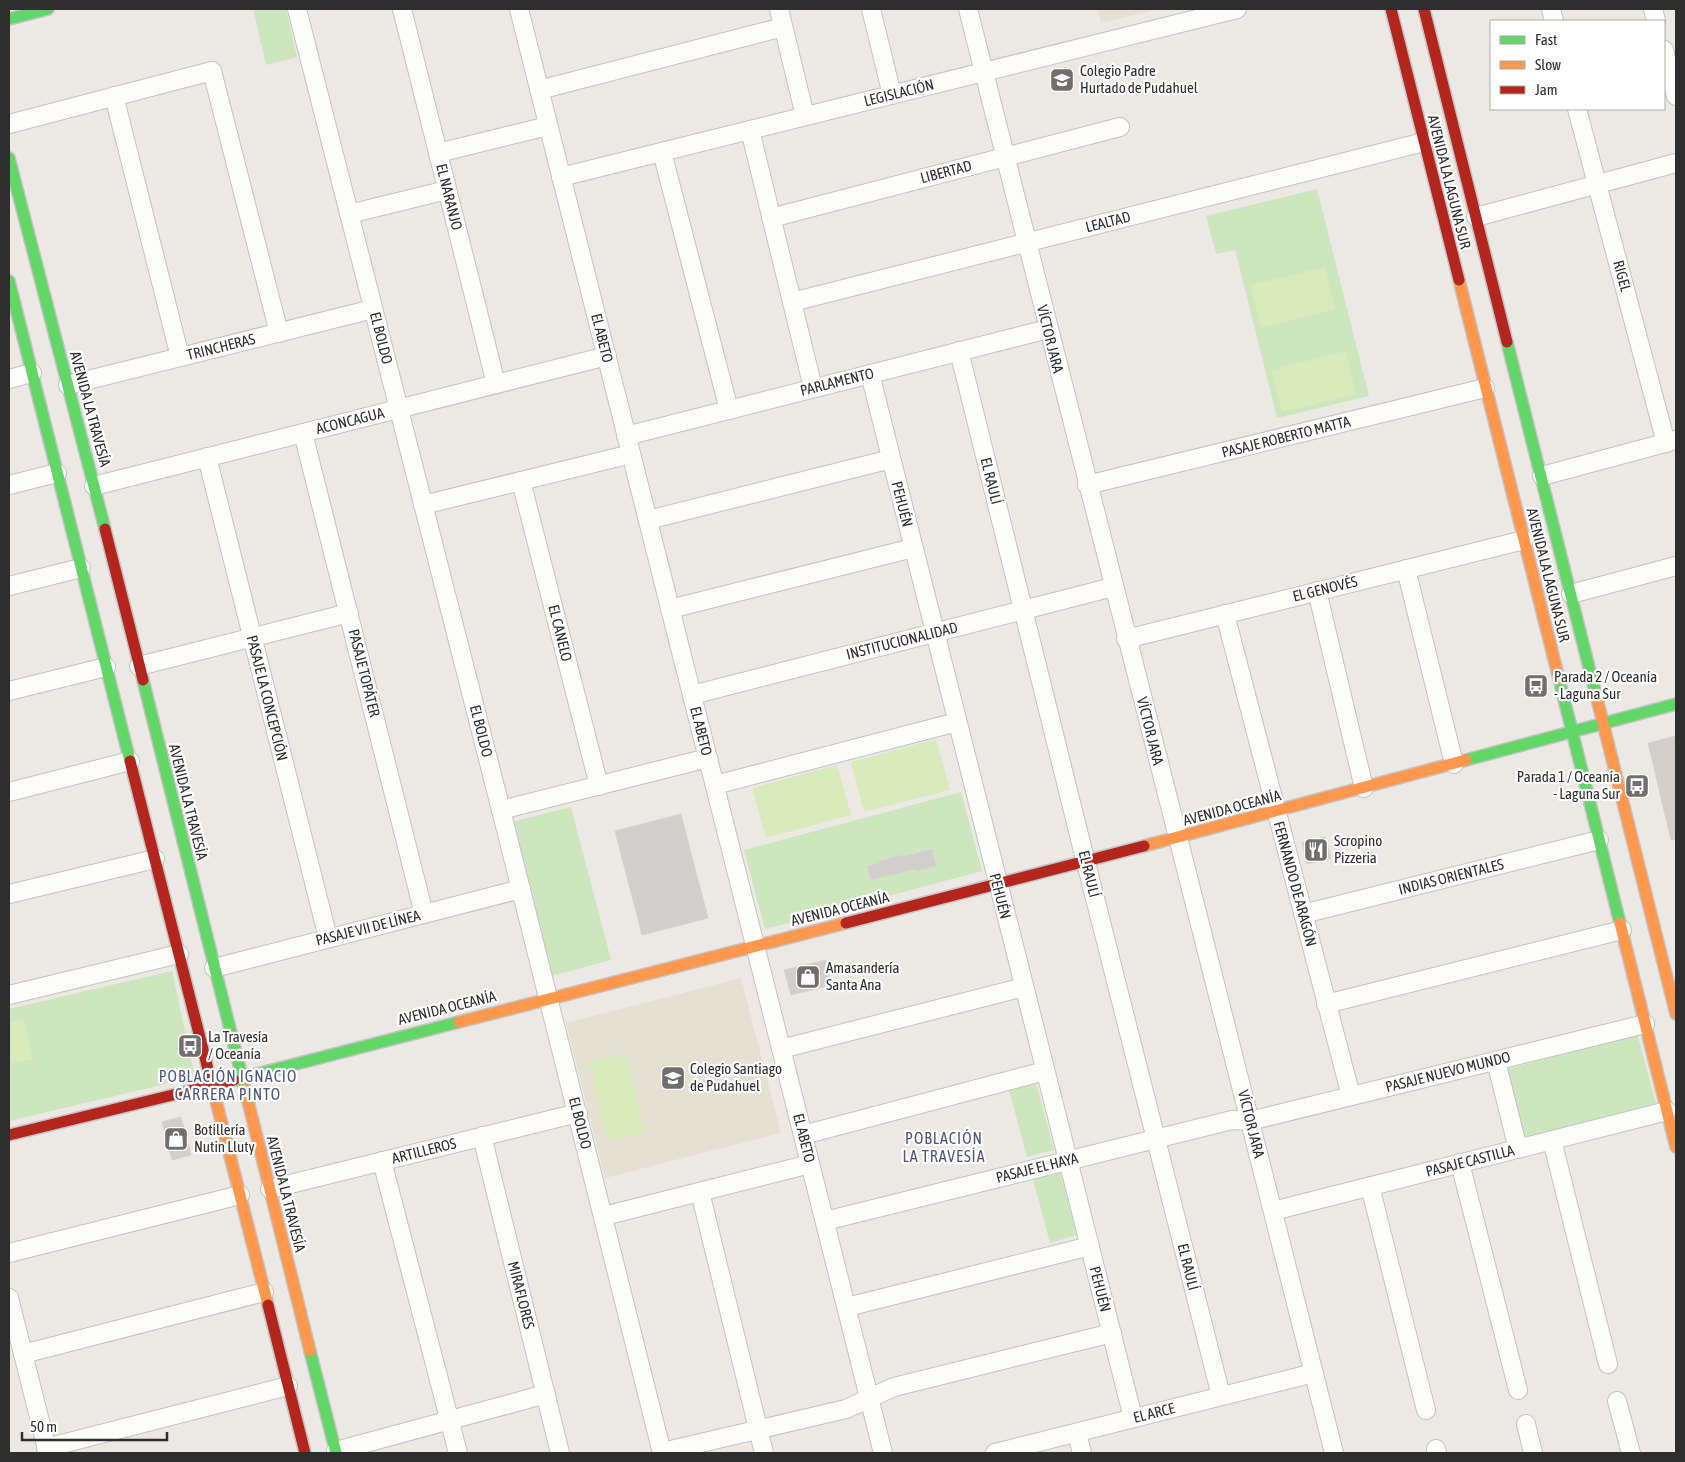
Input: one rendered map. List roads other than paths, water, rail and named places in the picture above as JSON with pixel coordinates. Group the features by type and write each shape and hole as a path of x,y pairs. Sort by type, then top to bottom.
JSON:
{"street":[{"path":"9,19 48,9"},
{"name":"EL BOLDO","path":"297,9 578,1113 662,1453"},
{"name":"EL NARANJO","path":"402,9 496,384"},
{"name":"EL ABETO","path":"519,9 883,1453"},
{"path":"779,9 805,116"},
{"path":"871,9 892,94"},
{"name":"VÍCTOR JARA","path":"968,9 1113,588 1334,1453"},
{"name":"LEGISLACIÓN","path":"561,176 1237,9"},
{"name":"AVENIDA LA LAGUNA SUR","path":"1391,9 1676,1148"},
{"name":"AVENIDA LA LAGUNA SUR","path":"1424,9 1603,724 1670,962 1676,1014"},
{"path":"539,90 783,27"},
{"path":"1665,54 1676,96"},
{"path":"9,124 212,71 279,333"},
{"path":"114,96 180,358"},
{"name":"RIGEL","path":"1577,110 1671,442"},
{"path":"438,153 548,126"},
{"name":"LIBERTAD","path":"771,218 1120,127"},
{"path":"750,130 813,388"},
{"name":"LEALTAD","path":"792,302 1424,142"},
{"path":"662,152 729,410"},
{"name":"AVENIDA LA TRAVESÍA","path":"9,158 94,486 336,1452"},
{"path":"1476,217 1676,163"},
{"path":"349,214 447,190"},
{"path":"9,281 305,1453"},
{"name":"TRINCHERAS","path":"68,385 374,309"},
{"name":"PARLAMENTO","path":"626,436 1048,329"},
{"name":"EL RAULÍ","path":"959,351 1221,1396"},
{"name":"ACONCAGUA","path":"94,486 606,356"},
{"path":"9,379 32,374"},
{"name":"PEHUÉN","path":"870,374 1133,1418"},
{"name":"PASAJE ROBERTO MATTA","path":"1087,485 1485,388"},
{"name":"PASAJE TOPÁTER","path":"303,433 424,914"},
{"path":"1542,476 1671,442"},
{"path":"424,505 631,454"},
{"name":"PASAJE LA CONCEPCIÓN","path":"207,457 328,938"},
{"path":"648,520 891,459"},
{"path":"9,485 57,473"},
{"name":"EL CANELO","path":"522,481 598,786"},
{"name":"EL GENOVÉS","path":"1126,639 1524,540"},
{"path":"670,609 913,548"},
{"path":"1571,594 1676,566"},
{"path":"9,586 81,568"},
{"path":"1406,569 1454,764"},
{"name":"INSTITUCIONALIDAD","path":"692,695 1113,588"},
{"path":"1317,591 1364,788"},
{"path":"139,666 349,614"},
{"name":"FERNANDO DE ARAGÓN","path":"1225,614 1350,1096"},
{"path":"9,691 106,667"},
{"name":"AVENIDA OCEANÍA","path":"9,1135 1086,862 1676,704"},
{"path":"715,785 957,722"},
{"path":"501,810 708,758"},
{"path":"9,792 130,761"},
{"name":"INDIAS ORIENTALES","path":"1303,914 1599,840"},
{"path":"9,894 155,859"},
{"name":"PASAJE VII DE LÍNEA","path":"214,968 521,889"},
{"path":"1326,1004 1622,930"},
{"path":"9,995 179,954"},
{"path":"781,1049 1024,987"},
{"name":"PASAJE NUEVO MUNDO","path":"1250,1121 1645,1024"},
{"path":"1496,1060 1518,1149"},
{"path":"803,1135 1045,1071"},
{"name":"PASAJE CASTILLA","path":"1273,1211 1667,1111"},
{"name":"ARTILLEROS","path":"270,1189 578,1113"},
{"name":"PASAJE EL HAYA","path":"825,1221 1232,1120 1250,1121"},
{"name":"MIRAFLORES","path":"482,1136 560,1453"},
{"path":"1552,1140 1608,1364"},
{"path":"382,1161 458,1453"},
{"path":"1460,1163 1518,1390"},
{"path":"604,1216 810,1164"},
{"path":"1370,1186 1426,1410"},
{"path":"700,1192 764,1453"},
{"path":"9,1254 240,1195"},
{"path":"847,1308 1090,1246"},
{"path":"23,1354 264,1292"},
{"path":"9,1298 47,1450 288,1386"},
{"path":"662,1453 846,1409 894,1387 1112,1334"},
{"name":"EL ARCE","path":"995,1453 1314,1373"},
{"path":"336,1452 546,1394"},
{"path":"1617,1401 1630,1453"},
{"path":"1526,1424 1533,1453"},
{"path":"1077,1433 1082,1453"}],"place":[{"name":"Colegio Padre Hurtado de Pudahuel","path":"1062,80"},
{"name":"Parada 2 / Oceanía - Laguna Sur","path":"1536,686"},
{"name":"Parada 1 / Oceanía - Laguna Sur","path":"1637,786"},
{"name":"Scropino Pizzeria","path":"1316,850"},
{"name":"Amasandería Santa Ana","path":"808,977"},
{"name":"La Travesía / Oceanía","path":"190,1046"},
{"name":"Colegio Santiago de Pudahuel","path":"673,1078"},
{"name":"Botillería Nutin Lluty","path":"176,1139"}],"district":[{"name":"POBLACIÓN IGNACIO CARRERA PINTO","path":"228,1085"},
{"name":"POBLACIÓN LA TRAVESÍA","path":"944,1147"}]}
